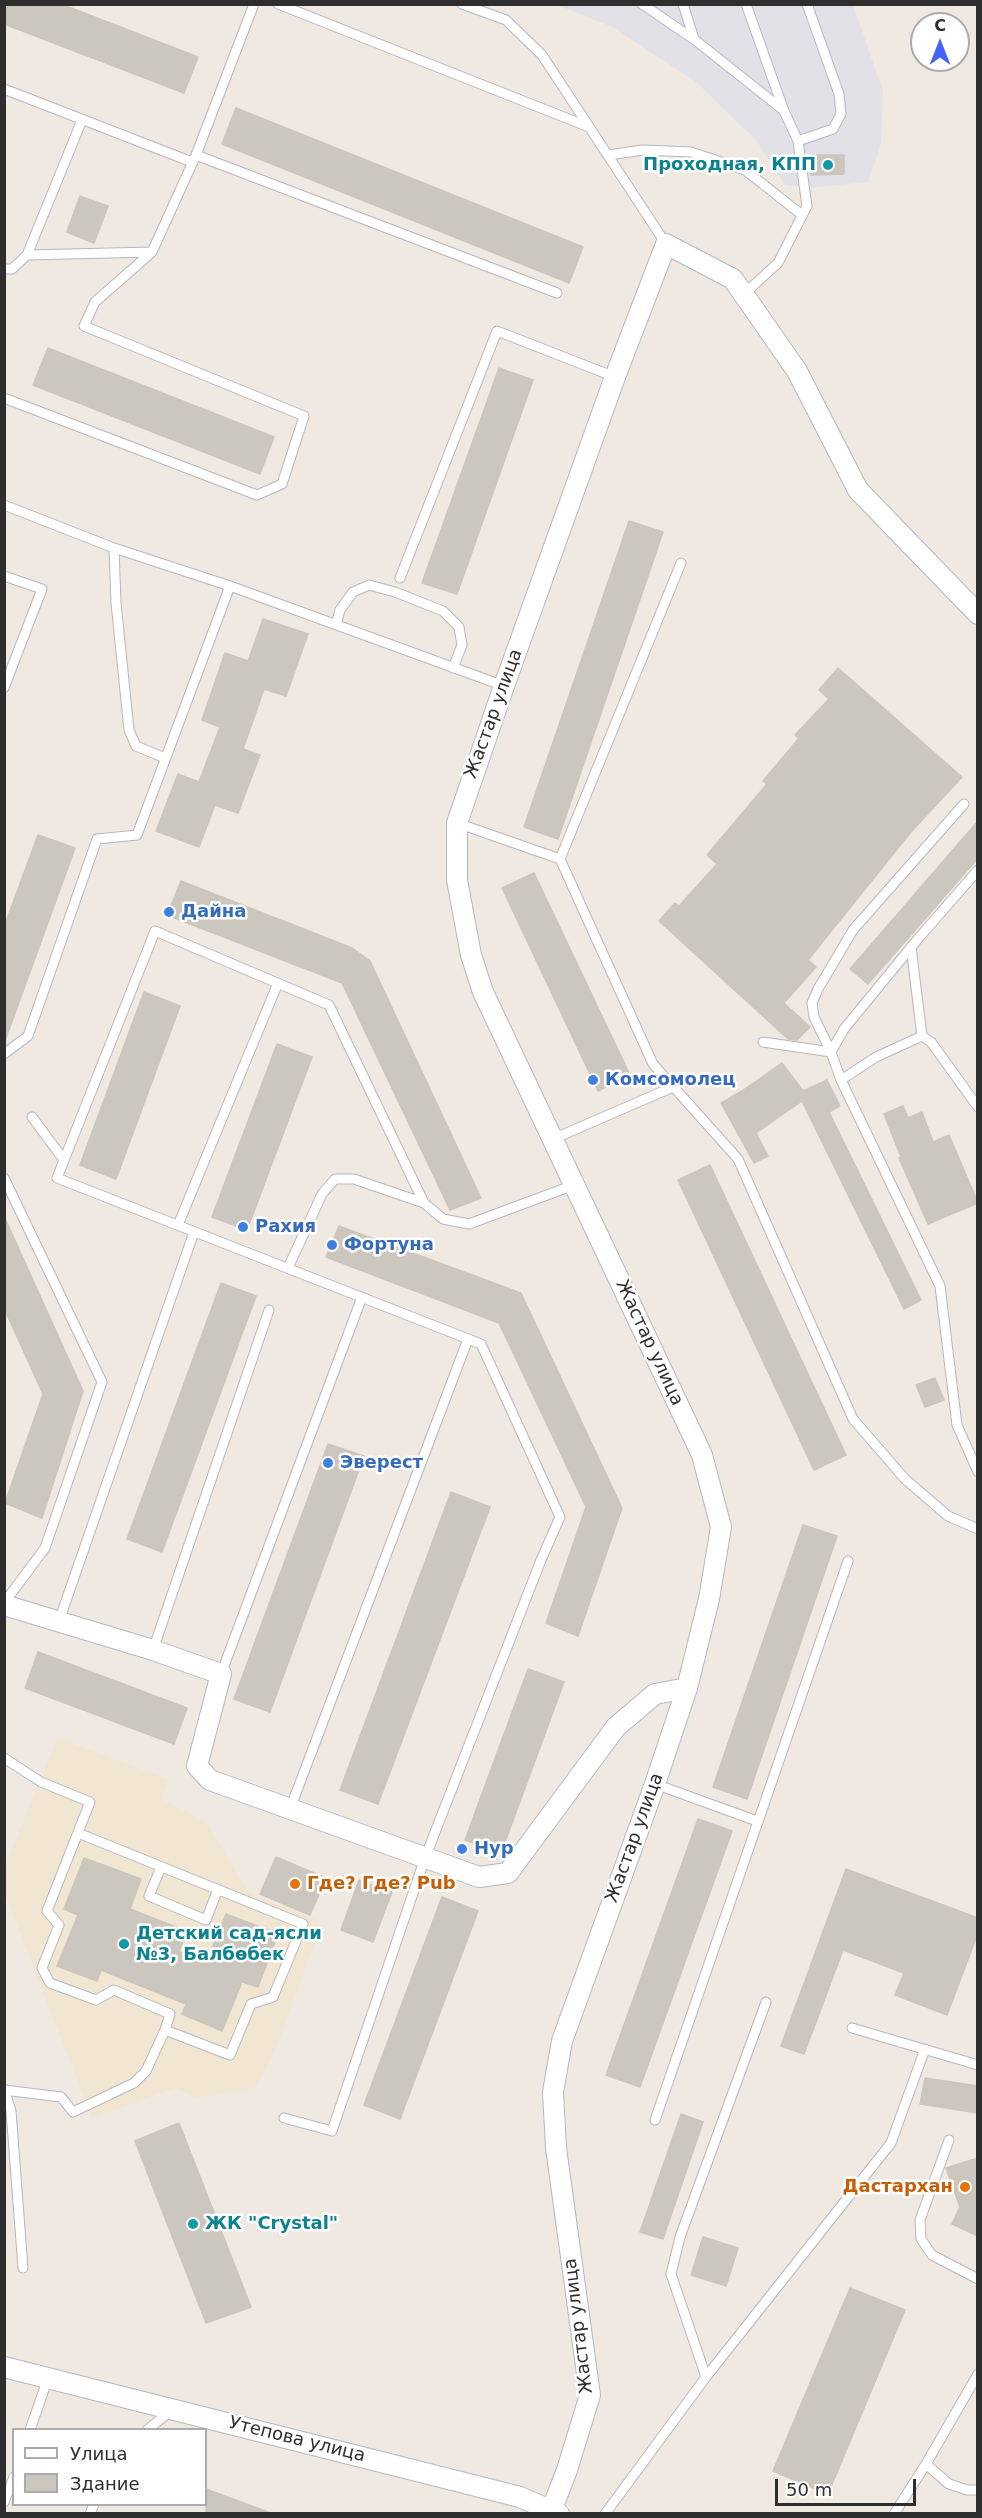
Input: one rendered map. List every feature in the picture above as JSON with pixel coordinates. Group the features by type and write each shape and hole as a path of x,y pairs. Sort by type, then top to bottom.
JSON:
{"street":[{"path":"666,244 733,279 797,371 858,490 978,614"},
{"name":"Жастар улица","path":"554,2513 590,2395 556,2148 553,2092 562,2040 655,1784 687,1688 709,1599 721,1527 702,1455 483,992 471,955 457,880 457,823 615,377 666,244"},
{"path":"4,1604 153,1650 221,1674 197,1766 210,1780 479,1877 508,1873 616,1727 655,1694 687,1688"},
{"name":"Утепова улица","path":"4,2367 520,2497 554,2513"}],"lane":[{"path":"4,398 257,495 282,484 304,416 84,326 94,302 152,252 194,159 254,4"},
{"path":"278,4 589,127"},
{"path":"462,4 506,20 542,55 666,244"},
{"path":"642,4 695,39 784,111"},
{"path":"682,4 695,39"},
{"path":"744,294 778,263 807,206 798,141 784,111 746,4"},
{"path":"798,141 833,129 841,114 839,94 807,4"},
{"path":"4,89 82,120 557,293"},
{"path":"4,269 12,269 27,255 82,120"},
{"path":"608,155 643,150 691,152 745,170 802,215"},
{"path":"27,255 152,252"},
{"path":"400,578 497,331 615,377"},
{"path":"4,505 114,548 230,586 504,686"},
{"path":"114,548 116,603 129,730 136,746 165,758"},
{"path":"560,859 681,563"},
{"path":"4,576 42,590 4,688"},
{"path":"336,625 340,610 353,592 369,585 395,592 443,611 459,627 462,645 453,668"},
{"path":"4,1054 28,1036 97,840 137,835 230,586"},
{"path":"964,804 853,930 812,1003 814,1017 831,1052 841,1080 940,1286 957,1425 978,1472"},
{"path":"457,823 560,859 653,1064 738,1159 853,1419 905,1479 948,1516 978,1529"},
{"path":"831,1052 844,1029 910,947 978,870"},
{"path":"284,2118 332,2131 425,1858 541,1560 560,1517 481,1344 57,1178 155,931 329,1005 424,1203"},
{"path":"910,947 922,1036 931,1042 978,1107"},
{"path":"178,1225 278,983"},
{"path":"841,1080 876,1057 922,1036"},
{"path":"763,1042 831,1052"},
{"path":"553,1139 673,1087"},
{"path":"32,1117 64,1160"},
{"path":"4,1178 102,1382 45,1548 4,1604"},
{"path":"288,1268 322,1194 335,1179 354,1179 424,1203 443,1219 469,1224 574,1185"},
{"path":"59,1621 194,1232"},
{"path":"221,1674 362,1297"},
{"path":"153,1650 269,1310"},
{"path":"290,1809 468,1339"},
{"path":"655,2120 848,1561"},
{"path":"4,1758 41,1782 90,1802 47,1911 59,1925 42,1968 50,1983 96,2000 114,1990 170,2014 146,2071 134,2082 73,2112 61,2097 5,2090 11,2111 23,2268"},
{"path":"655,1784 757,1821"},
{"path":"78,1833 303,1924 273,1997 251,2004 230,2055 165,2030"},
{"path":"161,1867 149,1896 206,1920 218,1890"},
{"path":"706,2377 671,2274 680,2237 766,2002"},
{"path":"852,2028 978,2065"},
{"path":"605,2514 706,2377 891,2143 925,2049"},
{"path":"949,2140 920,2220 921,2240 932,2255 978,2279"},
{"path":"894,2514 978,2374"},
{"path":"31,2428 48,2377"},
{"path":"150,2428 174,2409"},
{"path":"926,2464 949,2484 967,2490 978,2490"},
{"path":"4,2502 12,2481"}],"shaded area":[{"path":"557,5 853,5 883,91 881,144 868,182 809,188 785,185 756,140 695,81 612,27"},
{"path":"57,1738 168,1779 161,1799 206,1822 249,1893 322,1922 275,2051 255,2088 196,2098 175,2088 92,2118 5,1894 5,1867"}],"building":[{"path":"4,4 61,4 198,57 184,93 4,24"},
{"path":"236,108 583,247 569,283 222,144"},
{"name":"Проходная, КПП","path":"811,155 844,155 844,174 811,175"},
{"path":"80,196 108,206 94,243 67,232"},
{"path":"48,348 274,437 260,474 33,385"},
{"path":"499,368 533,380 457,594 422,583"},
{"path":"629,521 663,532 558,839 524,827"},
{"path":"263,619 308,634 286,696 264,689 243,749 260,755 238,813 215,805 199,847 156,831 178,774 199,782 220,727 202,720 225,653 248,661"},
{"path":"838,668 962,777 911,832 808,960 816,967 784,1003 810,1027 797,1040 788,1039 659,921 675,903 679,906 717,864 707,855 767,784 763,781 799,738 795,735 829,699 819,690"},
{"path":"978,821 978,858 868,984 850,969"},
{"path":"38,835 75,848 6,1038 4,1038 4,927"},
{"path":"534,873 630,1075 598,1091 502,888"},
{"path":"181,881 352,948 370,961 481,1198 450,1210 342,983 167,915"},
{"path":"144,992 180,1006 116,1179 80,1165"},
{"path":"277,1044 312,1057 247,1230 212,1217"},
{"path":"782,1063 803,1091 827,1080 840,1106 829,1112 921,1300 904,1309 802,1101 756,1133 768,1156 754,1163 721,1103"},
{"path":"903,1106 908,1118 922,1112 933,1142 949,1135 978,1203 928,1224 899,1158 901,1157 884,1114"},
{"path":"710,1165 846,1455 814,1470 678,1180"},
{"path":"4,1216 83,1391 42,1518 5,1503 43,1394 4,1308"},
{"path":"339,1226 521,1293 622,1508 578,1636 546,1623 586,1507 499,1323 326,1257"},
{"path":"221,1283 256,1296 162,1552 127,1539"},
{"path":"935,1378 944,1400 925,1407 916,1385"},
{"path":"328,1444 364,1456 270,1712 234,1699"},
{"path":"451,1492 490,1507 378,1804 340,1790"},
{"path":"803,1525 837,1536 747,1799 713,1787"},
{"path":"38,1652 187,1708 174,1744 25,1688"},
{"path":"528,1669 564,1682 501,1853 465,1840"},
{"path":"698,1819 732,1831 640,2087 606,2075"},
{"path":"276,1857 326,1878 310,1915 260,1894"},
{"name":"Детский сад-ясли №3, Балбөбек","path":"84,1858 141,1879 130,1909 186,1931 179,1952 206,1962 226,1914 278,1934 258,1987 242,1982 222,2031 182,2014 186,2004 101,1970 97,1981 57,1966 78,1915 64,1909"},
{"path":"846,1869 978,1918 978,1933 947,2015 895,1995 904,1973 843,1950 804,2054 781,2046"},
{"path":"359,1880 392,1892 373,1942 341,1930"},
{"path":"442,1897 478,1911 400,2119 364,2105"},
{"path":"925,2078 978,2086 978,2113 920,2104"},
{"path":"681,2114 703,2122 663,2239 640,2232"},
{"name":"ЖК \"Crystal\"","path":"179,2123 251,2307 206,2323 135,2141"},
{"name":"Дастархан","path":"978,2158 978,2236 952,2224 960,2207 946,2168"},
{"path":"703,2237 738,2248 726,2286 691,2275"},
{"path":"850,2288 905,2310 828,2494 773,2471"},
{"path":"207,2489 268,2512 268,2514 206,2514"}],"place":[{"name":"Проходная, КПП","path":"828,165"},
{"name":"Дайна","path":"169,912"},
{"name":"Комсомолец","path":"593,1080"},
{"name":"Рахия","path":"243,1227"},
{"name":"Фортуна","path":"332,1245"},
{"name":"Эверест","path":"328,1463"},
{"name":"Нур","path":"462,1849"},
{"name":"Где? Где? Pub","path":"295,1884"},
{"name":"Детский сад-ясли №3, Балбөбек","path":"124,1944"},
{"name":"Дастархан","path":"965,2187"},
{"name":"ЖК \"Crystal\"","path":"193,2224"}]}
